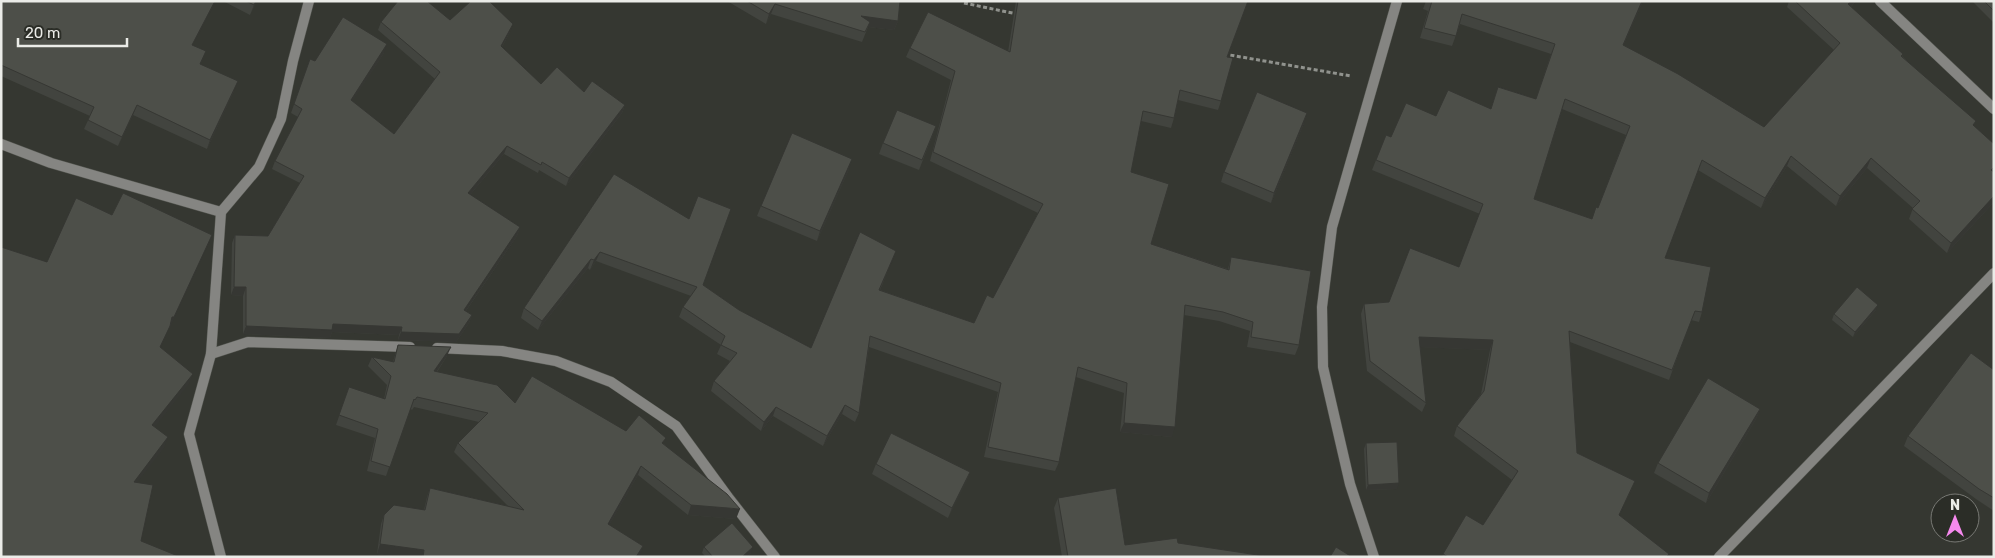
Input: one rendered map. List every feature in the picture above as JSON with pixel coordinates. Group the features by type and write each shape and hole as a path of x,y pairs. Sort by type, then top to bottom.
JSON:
{"street":[{"path":"221,557 190,434 211,354 221,212 259,167 281,119 293,61 310,1"},
{"path":"1374,557 1350,484 1323,367 1322,307 1332,227 1397,1"},
{"path":"1880,1 1994,109"},
{"path":"1,144 51,162 221,212"},
{"path":"1719,557 1994,273"},
{"path":"211,354 248,342 502,351 556,362 611,382 676,426 775,557"}],"path":[{"path":"964,3 1023,15"},
{"path":"1218,52 1374,80"}],"building":[{"path":"1,1 215,1 192,45 206,51 200,64 238,81 210,140 137,105 122,137 88,120 94,107 1,65"},
{"path":"246,1 256,1 254,5"},
{"path":"398,1 427,1 450,20 471,1 489,1 513,24 501,46 541,84 557,67 584,92 592,81 625,105 569,178 542,162 541,165 507,146 468,193 520,227 464,310 472,315 459,334 401,332 402,327 333,324 332,330 246,326 246,287 234,287 235,235 268,236 304,176 275,161 302,109 294,104 310,59 315,61 343,17 387,44 351,100 394,134 440,72 381,22"},
{"path":"747,1 900,1 898,21 861,16 870,22 865,32 775,4 769,14"},
{"path":"1018,1 1248,1 1227,57 1233,58 1221,101 1180,90 1174,118 1143,111 1131,172 1169,184 1151,244 1229,270 1231,257 1311,271 1299,345 1251,337 1253,322 1223,312 1185,305 1175,427 1124,423 1127,383 1078,367 1059,462 988,447 1001,383 870,336 859,413 845,405 827,436 776,407 764,422 714,381 737,353 721,345 725,336 683,307 697,287 600,252 594,260 591,259 542,321 524,308 614,174 689,219 698,196 731,209 703,285 739,310 811,348 860,232 896,251 879,290 974,323 987,295 993,298 1043,204 933,152 955,71 910,48 928,12 1010,52"},
{"path":"1432,1 1642,1 1623,45 1678,74 1764,127 1840,43 1795,1 1851,1 1848,4 1903,54 1901,56 1976,121 1973,125 1994,144 1994,167 1991,170 1994,172 1994,196 1951,243 1912,209 1920,201 1871,158 1840,196 1791,156 1765,198 1702,160 1665,258 1711,267 1702,312 1695,311 1672,370 1569,331 1577,453 1635,481 1619,515 1669,554 1666,557 1448,557 1443,554 1466,515 1483,525 1518,471 1457,426 1484,391 1493,340 1419,337 1426,403 1370,361 1364,304 1389,302 1410,248 1459,267 1483,204 1376,160 1386,135 1391,137 1406,103 1436,116 1448,90 1491,109 1498,87 1536,99 1555,44 1462,14 1456,36 1424,28","holes":["1565,99 1630,126 1592,219 1534,199"]},
{"path":"1984,1 1994,1 1994,11"},
{"path":"1257,92 1307,113 1274,193 1224,172"},
{"path":"897,110 936,126 922,160 883,143"},
{"path":"792,133 852,159 820,231 761,206"},
{"path":"123,193 212,235 174,317 172,317 160,347 193,374 152,425 168,437 134,482 153,485 141,541 178,556 1,557 1,247 47,262 76,198 112,215"},
{"path":"1857,287 1878,305 1855,332 1834,314"},
{"path":"398,345 451,347 434,371 497,385 515,403 532,376 626,431 639,415 666,438 662,443 727,494 740,509 691,505 641,466 608,524 643,546 636,557 423,557 424,550 380,544 384,515 394,505 425,510 430,488 524,510 458,443 488,413 417,397 414,399 390,467 371,461 378,429 339,415 349,387 385,399 391,376 372,357 394,362"},
{"path":"1971,353 1994,370 1994,498 1908,436"},
{"path":"1708,378 1760,409 1709,493 1658,463"},
{"path":"891,433 970,472 952,508 876,464"},
{"path":"1397,442 1399,483 1368,485 1366,443"},
{"path":"1116,488 1125,545 1177,538 1178,543 1271,557 1068,557 1058,498"},
{"path":"732,523 753,547 742,557 713,557 704,547"},
{"path":"1336,547 1352,557 1330,557"}]}
